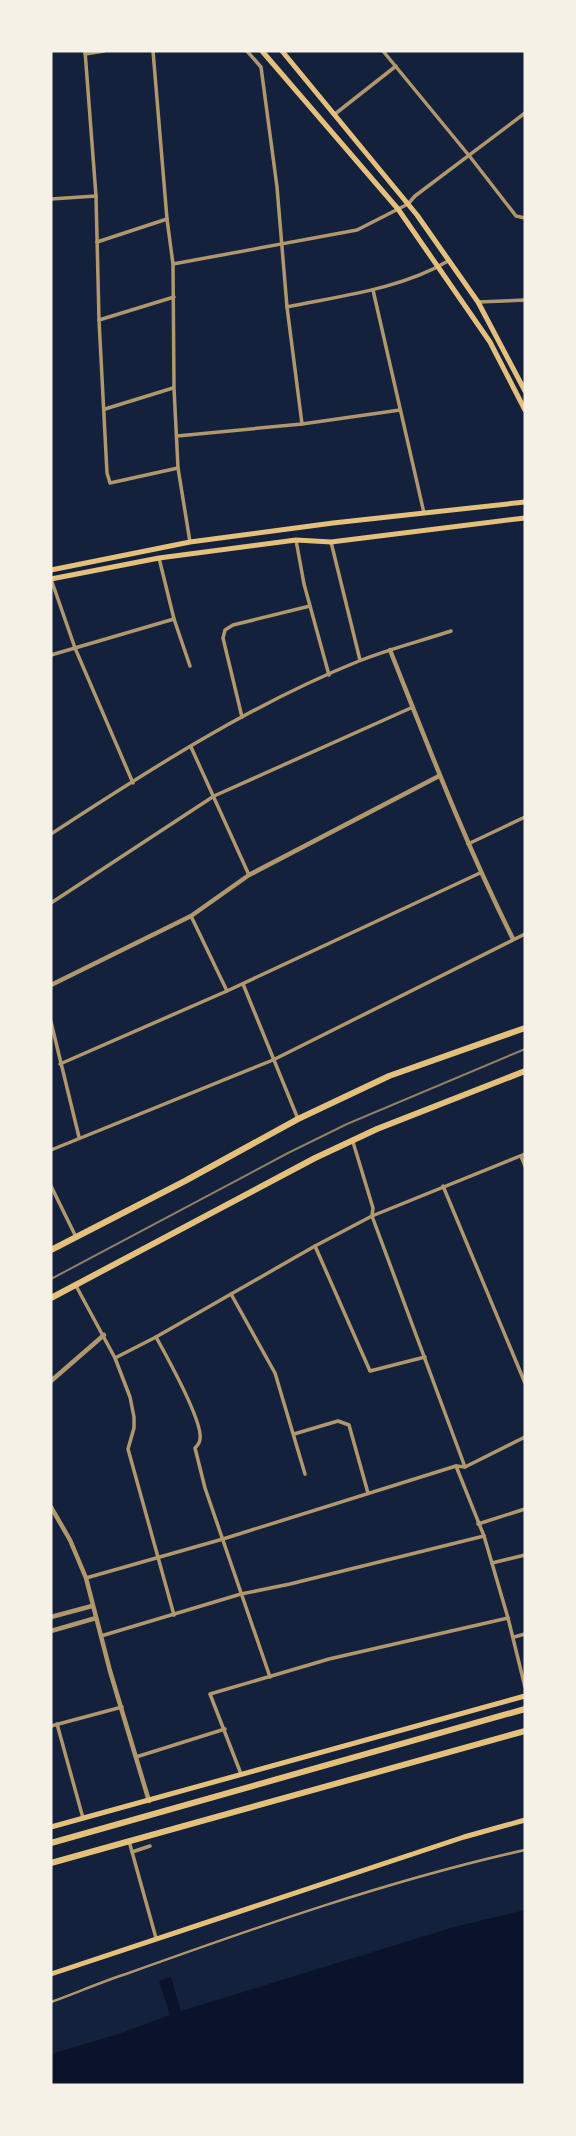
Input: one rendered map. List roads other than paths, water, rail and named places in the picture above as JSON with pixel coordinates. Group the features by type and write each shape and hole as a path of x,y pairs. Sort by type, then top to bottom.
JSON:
{"main road":[{"path":"262,51 398,209 490,342 525,410"},
{"path":"282,51 408,204 449,260 478,302 525,391"},
{"path":"51,570 190,542 525,502"},
{"path":"51,579 159,558 296,540 331,542 525,518"},
{"path":"51,1250 298,1119 389,1076 525,1028"},
{"path":"51,1298 352,1140 525,1072"},
{"path":"51,1827 525,1696"},
{"path":"51,1843 525,1709"},
{"path":"51,1863 525,1731"},
{"path":"51,1974 464,1837 525,1820"}],"street":[{"path":"104,51 85,52 96,196 107,473 110,483 178,468"},
{"path":"153,51 173,264 178,468 190,542"},
{"path":"247,51 261,67 277,187 286,307 302,424"},
{"path":"383,51 516,216 525,218"},
{"path":"261,67 270,61"},
{"path":"335,114 396,66"},
{"path":"173,264 357,230 408,204 525,113"},
{"path":"51,199 96,196"},
{"path":"97,242 167,219"},
{"path":"286,307 383,288 449,260"},
{"path":"372,290 424,513"},
{"path":"99,320 174,297"},
{"path":"478,302 525,300"},
{"path":"105,409 174,388"},
{"path":"177,436 302,424 400,410"},
{"path":"296,540 328,675"},
{"path":"331,542 360,660"},
{"path":"159,558 174,619 190,666"},
{"path":"51,579 75,648 133,783"},
{"path":"242,717 223,638 225,630 233,625 310,606"},
{"path":"51,655 174,619"},
{"path":"51,834 242,717 360,660 451,631"},
{"path":"390,650 480,873 513,939"},
{"path":"51,903 214,796 412,707"},
{"path":"191,747 249,875"},
{"path":"51,985 191,916 249,875 439,776"},
{"path":"468,844 525,817"},
{"path":"60,1064 228,991 480,873"},
{"path":"191,916 228,991"},
{"path":"51,1150 273,1060 525,934"},
{"path":"243,984 298,1119"},
{"path":"51,1022 79,1138"},
{"path":"352,1140 373,1208 372,1216 465,1467"},
{"path":"115,1358 372,1216 523,1155 525,1166"},
{"path":"51,1186 76,1237"},
{"path":"443,1186 525,1383"},
{"path":"315,1246 370,1371 425,1357"},
{"path":"75,1284 115,1358 133,1408 134,1428 128,1449 174,1615"},
{"path":"232,1294 275,1373 304,1474"},
{"path":"51,1381 104,1335"},
{"path":"156,1337 188,1399 200,1431 201,1440 195,1448 205,1488 270,1677"},
{"path":"293,1434 338,1421 349,1425 368,1493"},
{"path":"86,1578 223,1539 456,1466 465,1467 525,1437"},
{"path":"456,1466 484,1536 525,1687"},
{"path":"51,1507 70,1540 86,1578 149,1801"},
{"path":"478,1524 525,1509"},
{"path":"101,1636 242,1594 484,1536"},
{"path":"492,1563 525,1555"},
{"path":"51,1617 92,1606"},
{"path":"51,1632 96,1618"},
{"path":"242,1776 210,1694 329,1659 508,1618"},
{"path":"513,1637 525,1634"},
{"path":"51,1726 122,1707"},
{"path":"57,1724 83,1818"},
{"path":"136,1757 225,1729"},
{"path":"129,1841 156,1938"},
{"path":"132,1852 150,1846"},
{"path":"51,2002 338,1902 475,1861 525,1850"}],"water":[{"path":"525,1910 525,2085 51,2085 51,2054 170,2015 159,1981 171,1977 181,2011 454,1927"}],"tram line":[{"path":"51,1279 347,1124 525,1049"}]}
